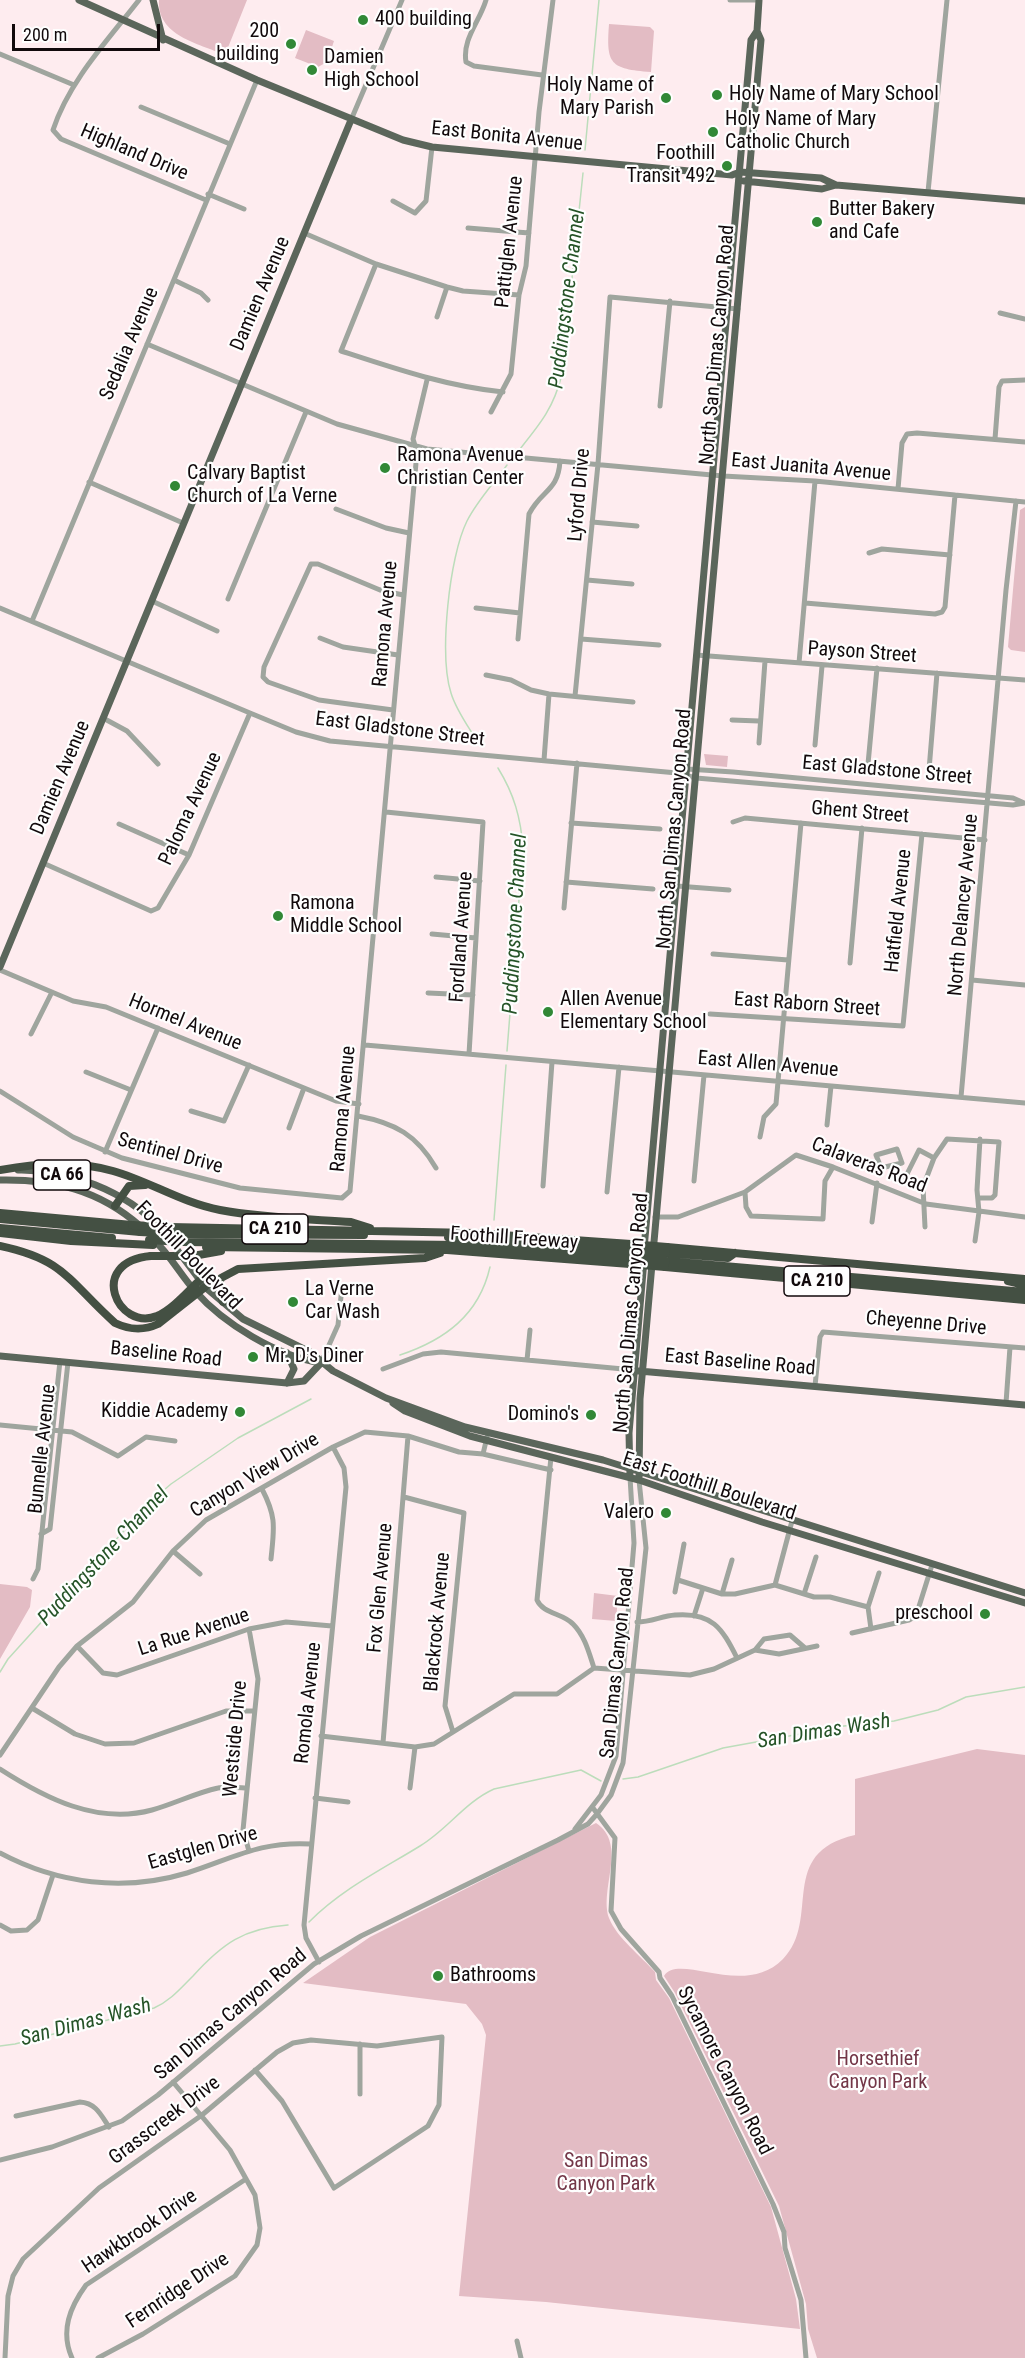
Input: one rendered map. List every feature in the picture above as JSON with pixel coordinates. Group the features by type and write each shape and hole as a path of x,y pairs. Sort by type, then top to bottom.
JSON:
{"highway":[{"path":"0,1170 37,1163 112,1170 152,1187 219,1210 351,1222 380,1231"},
{"path":"115,1206 129,1186 152,1187"},
{"name":"Foothill Freeway","path":"0,1213 170,1227 380,1231 553,1240 631,1254 1025,1300"},
{"path":"0,1220 177,1234 512,1238"},
{"path":"0,1228 151,1243"},
{"name":"Foothill Freeway","path":"0,1233 71,1241 185,1244 236,1249 447,1250 565,1255 631,1254 666,1257 735,1253 1025,1279"},
{"path":"185,1244 391,1243 520,1252"},
{"path":"0,1246 36,1255 58,1267 115,1323 127,1328 150,1328 158,1324 203,1283"},
{"path":"195,1291 157,1316 147,1318 128,1313 115,1298 113,1288 117,1271 128,1260 151,1256 193,1256 236,1249"},
{"path":"223,1302 218,1287 221,1278 238,1269 425,1258 447,1250"},
{"path":"666,1257 1025,1292"},
{"path":"1001,1278 1025,1285"}],"main road":[{"name":"East Bonita Avenue","path":"79,0 257,81 351,120 432,147 821,178 836,185"},
{"path":"153,0 163,40"},
{"path":"739,181 736,173 751,40 757,31 758,0"},
{"name":"North San Dimas Canyon Road","path":"639,1480 643,1371 761,40 757,31"},
{"name":"Damien Avenue","path":"0,968 351,120"},
{"name":"East Bonita Avenue","path":"739,181 822,189 836,185 1025,201"},
{"name":"North San Dimas Canyon Road","path":"630,1477 634,1370 739,181"},
{"name":"Foothill Boulevard","path":"0,1170 56,1173 91,1183 120,1198 155,1224 203,1283 243,1319 310,1352 321,1363"},
{"name":"Foothill Boulevard","path":"0,1180 56,1183 88,1192 115,1206 166,1252 195,1291 230,1323 302,1360 321,1363"},
{"path":"287,1353 294,1369 287,1383"},
{"name":"Baseline Road","path":"0,1356 287,1383 304,1381 321,1363"},
{"name":"East Foothill Boulevard","path":"321,1363 386,1398 487,1436 630,1477 790,1530 1025,1603"},
{"name":"East Baseline Road","path":"634,1370 1025,1405"},
{"name":"East Foothill Boulevard","path":"487,1436 638,1471 1025,1593"}],"street":[{"path":"0,54 74,85 139,0"},
{"name":"Damien Avenue","path":"351,120 402,0"},
{"path":"486,0 472,28 465,54 466,62 474,66 542,75"},
{"name":"Pattiglen Avenue","path":"492,412 511,374 519,295 529,233 542,75 553,0"},
{"path":"730,0 758,0"},
{"path":"928,192 947,0"},
{"name":"Sedalia Avenue","path":"32,621 257,81"},
{"name":"Highland Drive","path":"74,85 59,112 53,130 61,139 207,197 244,209"},
{"path":"141,107 230,144"},
{"path":"393,201 415,213 426,201 432,147"},
{"path":"468,228 529,233"},
{"path":"304,234 376,264 463,291 519,295"},
{"path":"376,264 342,351 427,380 503,392"},
{"path":"174,280 201,293 208,300"},
{"path":"437,317 447,286"},
{"name":"Lyford Drive","path":"575,696 598,464 610,297 670,301"},
{"path":"660,406 670,301 738,309"},
{"path":"1000,313 1025,319"},
{"name":"East Juanita Avenue","path":"147,344 306,412 356,430 427,449 723,476 815,481 1025,502"},
{"name":"Ramona Avenue","path":"347,1196 351,1186 365,1045 417,452 412,439 427,380"},
{"path":"995,439 999,387 1002,381 1025,380"},
{"path":"228,599 306,412"},
{"path":"898,489 902,442 907,435 917,433 1025,441"},
{"path":"518,639 529,514 537,500 555,485 559,478 560,461"},
{"path":"799,663 815,481"},
{"path":"89,482 183,523"},
{"path":"805,603 935,614 942,612 945,607 955,495"},
{"name":"North Delancey Avenue","path":"961,1097 1016,501"},
{"path":"336,509 386,528 409,533"},
{"path":"592,522 637,526"},
{"path":"869,553 882,549 950,555"},
{"path":"393,710 319,700 268,682 263,677 264,667 311,564 318,564 380,590 403,595"},
{"path":"587,580 632,584"},
{"path":"152,601 217,631"},
{"name":"East Gladstone Street","path":"0,608 250,713 314,737 391,747 988,803 1013,805 1024,802"},
{"path":"476,608 520,613"},
{"path":"320,638 343,647 398,656"},
{"path":"581,639 659,645"},
{"name":"Payson Street","path":"696,655 1025,680"},
{"path":"759,743 765,661"},
{"path":"815,745 822,666"},
{"path":"868,764 877,668"},
{"path":"929,770 937,673"},
{"path":"486,675 511,680 531,690 549,694 633,702"},
{"path":"544,760 549,694"},
{"name":"Paloma Avenue","path":"43,863 151,911 158,908 189,855 250,713"},
{"path":"104,718 127,731 158,764"},
{"path":"732,720 759,722"},
{"path":"564,908 577,763"},
{"name":"East Gladstone Street","path":"697,774 1013,798 1024,802"},
{"name":"Fordland Avenue","path":"386,812 483,822 469,1054"},
{"name":"Ghent Street","path":"733,822 745,818 984,840"},
{"path":"572,823 660,829"},
{"path":"760,1137 764,1117 776,1104 801,823"},
{"path":"119,824 189,855"},
{"path":"849,963 862,828"},
{"name":"Hatfield Avenue","path":"903,1026 922,834"},
{"path":"436,877 480,881"},
{"path":"566,882 653,889"},
{"path":"677,886 729,890"},
{"path":"432,934 476,938"},
{"path":"713,954 788,960"},
{"name":"Hormel Avenue","path":"0,968 51,992 73,1000 106,1007 336,1101 359,1104"},
{"path":"972,980 1025,985"},
{"path":"31,1034 51,992"},
{"path":"428,993 473,995"},
{"name":"East Raborn Street","path":"710,1014 903,1026"},
{"path":"105,1152 158,1028"},
{"name":"East Allen Avenue","path":"365,1045 1025,1103"},
{"path":"543,1186 552,1062"},
{"path":"191,1111 224,1121 249,1065"},
{"path":"607,1192 619,1067"},
{"path":"86,1072 131,1090"},
{"path":"694,1181 704,1075"},
{"path":"827,1125 831,1086"},
{"path":"289,1128 304,1088"},
{"name":"Sentinel Drive","path":"0,1091 74,1137 105,1152 240,1188 335,1198 347,1196"},
{"path":"358,1116 380,1120 411,1137 425,1148 436,1168"},
{"path":"925,1227 926,1204 923,1187 934,1158 947,1139 980,1139 999,1142 995,1195 992,1198 978,1198"},
{"path":"975,1241 979,1212 980,1139"},
{"path":"902,1163 897,1149 876,1155 881,1168 913,1162"},
{"path":"923,1187 905,1178 918,1150 934,1158"},
{"name":"Calaveras Road","path":"647,1216 678,1217 745,1192 796,1155 877,1183 926,1204 1025,1217"},
{"path":"745,1192 746,1207 751,1216 823,1219 825,1181 833,1167"},
{"path":"872,1222 877,1183"},
{"path":"321,1363 338,1325 342,1287"},
{"path":"527,1360 530,1330"},
{"name":"Cheyenne Drive","path":"815,1386 820,1337 824,1332 1025,1348"},
{"path":"1006,1403 1010,1347"},
{"name":"East Baseline Road","path":"383,1370 431,1352 634,1370"},
{"name":"Bunnelle Avenue","path":"33,1579 38,1569 52,1430 64,1361"},
{"name":"Bunnelle Avenue","path":"41,1534 50,1529 61,1431 64,1361"},
{"path":"0,1425 72,1432 118,1456 146,1437 175,1441"},
{"name":"Canyon View Drive","path":"0,1755 59,1667 77,1646 133,1602 173,1551 206,1520 333,1447 365,1432 408,1436 459,1452 483,1454 551,1470"},
{"name":"Fox Glen Avenue","path":"383,1743 408,1436"},
{"path":"483,1454 487,1436"},
{"name":"Romola Avenue","path":"319,1962 306,1938 304,1925 346,1476 333,1447"},
{"path":"551,1456 537,1600 542,1608 572,1623 583,1637 594,1668"},
{"name":"San Dimas Canyon Road","path":"574,1831 593,1808 604,1788 616,1756 634,1543 630,1477"},
{"name":"San Dimas Canyon Road","path":"0,2160 52,2147 110,2127 136,2113 319,1962 361,1936 588,1824 611,1796 623,1763 645,1548 639,1480"},
{"path":"262,1489 273,1510 271,1559"},
{"name":"Blackrock Avenue","path":"404,1497 464,1513 446,1706 453,1732"},
{"path":"776,1585 792,1521"},
{"path":"675,1592 684,1544"},
{"path":"173,1551 200,1574"},
{"path":"804,1594 816,1557"},
{"path":"722,1594 732,1560"},
{"path":"852,1633 916,1616 932,1565"},
{"path":"871,1629 868,1607 879,1573"},
{"path":"678,1580 722,1594 735,1594 776,1585 804,1594 830,1597 868,1607"},
{"path":"694,1616 703,1588"},
{"path":"637,1622 674,1615 694,1616 715,1623 724,1631 737,1658"},
{"name":"La Rue Avenue","path":"77,1646 103,1673 117,1675 249,1629 286,1622 332,1626"},
{"name":"Westside Drive","path":"249,1629 258,1679 245,1788 243,1830 249,1851"},
{"path":"321,1736 415,1747 434,1744 514,1694 557,1694 594,1668 690,1675 714,1669 755,1650 764,1639 790,1635 805,1648"},
{"path":"755,1650 779,1654 817,1646"},
{"path":"32,1708 75,1734 105,1744 134,1743 226,1711 254,1712"},
{"path":"410,1788 415,1747"},
{"path":"0,1770 37,1793 75,1808 114,1814 150,1811 219,1787 245,1788"},
{"path":"315,1798 348,1802"},
{"name":"Sycamore Canyon Road","path":"593,1808 615,1839 609,1902 615,1920 659,1972 773,2204 784,2232 785,2248 801,2300 806,2358"},
{"name":"Eastglen Drive","path":"0,1853 53,1875 100,1883 138,1883 186,1873 249,1851 284,1842 311,1844"},
{"path":"0,1925 11,1931 27,1930 38,1920 53,1875"},
{"name":"Grasscreek Drive","path":"4,2358 8,2296 13,2276 23,2259 99,2188 202,2115 255,2070 293,2043 311,2040 396,2045 442,2037 439,2105 428,2126 334,2188 282,2101 255,2070"},
{"path":"360,2044 360,2094"},
{"name":"Fernridge Drive","path":"98,2358 143,2334 235,2276 257,2245 260,2228 255,2195 230,2150 173,2082"},
{"path":"16,2116 80,2102 95,2106 110,2127"},
{"name":"Hawkbrook Drive","path":"72,2358 68,2349 66,2329 71,2305 86,2285 246,2179"},
{"path":"517,2342 521,2358"}],"green space":[{"path":"159,0 247,0 225,55 192,42 172,30 160,12"},
{"path":"609,24 650,27 654,31 651,72 627,69 614,62 610,56"},
{"path":"306,30 334,41 327,62 318,67 295,58"},
{"path":"1025,507 1025,652 1011,650 1008,647 1020,510"},
{"path":"704,754 728,756 727,767 706,765"},
{"path":"0,1584 27,1587 32,1590 30,1607 0,1659"},
{"path":"594,1593 618,1596 616,1621 592,1619"},
{"name":"Horsethief Canyon Park","path":"977,1749 1025,1755 1025,2358 817,2358 808,2329 806,2304 779,2206 675,1993 664,1976 672,1970 683,1969 732,1976 750,1975 767,1970 783,1959 794,1943 800,1925 804,1889 808,1872 816,1856 831,1844 855,1835 855,1779"},
{"name":"San Dimas Canyon Park","path":"596,1823 605,1832 612,1855 607,1894 609,1918 623,1940 655,1972 656,1980 669,1998 771,2207 796,2299 800,2329 546,2302 459,2296 486,2035 482,2024 466,2004 303,1983 370,1937"}],"waterway":[{"name":"Puddingstone Channel","path":"585,150 599,0"},
{"name":"Puddingstone Channel","path":"520,449 546,414 562,374 583,173"},
{"name":"Puddingstone Channel","path":"477,741 459,712 451,693 446,655 448,606 455,558 467,521 507,465"},
{"name":"Puddingstone Channel","path":"498,768 516,807 523,849 507,1051"},
{"name":"Puddingstone Channel","path":"494,1220 506,1065"},
{"name":"Puddingstone Channel","path":"400,1355 432,1342 458,1323 478,1299 490,1267"},
{"name":"Puddingstone Channel","path":"0,1672 8,1659 150,1502 171,1484 238,1438 311,1399"},
{"name":"San Dimas Wash","path":"623,1779 638,1777 723,1748 844,1726 894,1721 938,1710 966,1697 1025,1687"},
{"name":"San Dimas Wash","path":"309,1922 348,1890 430,1839 474,1801 494,1789 581,1770 601,1781"},
{"name":"San Dimas Wash","path":"0,2046 154,2008 170,1998 214,1955 235,1940 259,1930 288,1925"}],"place":[{"name":"400 building","path":"363,20"},
{"name":"200 building","path":"291,44"},
{"name":"Damien High School","path":"312,70"},
{"name":"Holy Name of Mary School","path":"717,95"},
{"name":"Holy Name of Mary Parish","path":"666,98"},
{"name":"Holy Name of Mary Catholic Church","path":"713,132"},
{"name":"Foothill Transit 492","path":"727,166"},
{"name":"Butter Bakery and Cafe","path":"817,222"},
{"name":"Ramona Avenue Christian Center","path":"385,468"},
{"name":"Calvary Baptist Church of La Verne","path":"175,486"},
{"name":"Ramona Middle School","path":"278,916"},
{"name":"Allen Avenue Elementary School","path":"548,1012"},
{"name":"La Verne Car Wash","path":"293,1302"},
{"name":"Mr. D's Diner","path":"253,1357"},
{"name":"Kiddie Academy","path":"240,1412"},
{"name":"Domino's","path":"591,1415"},
{"name":"Valero","path":"666,1513"},
{"name":"preschool","path":"985,1614"},
{"name":"Bathrooms","path":"438,1976"}]}
